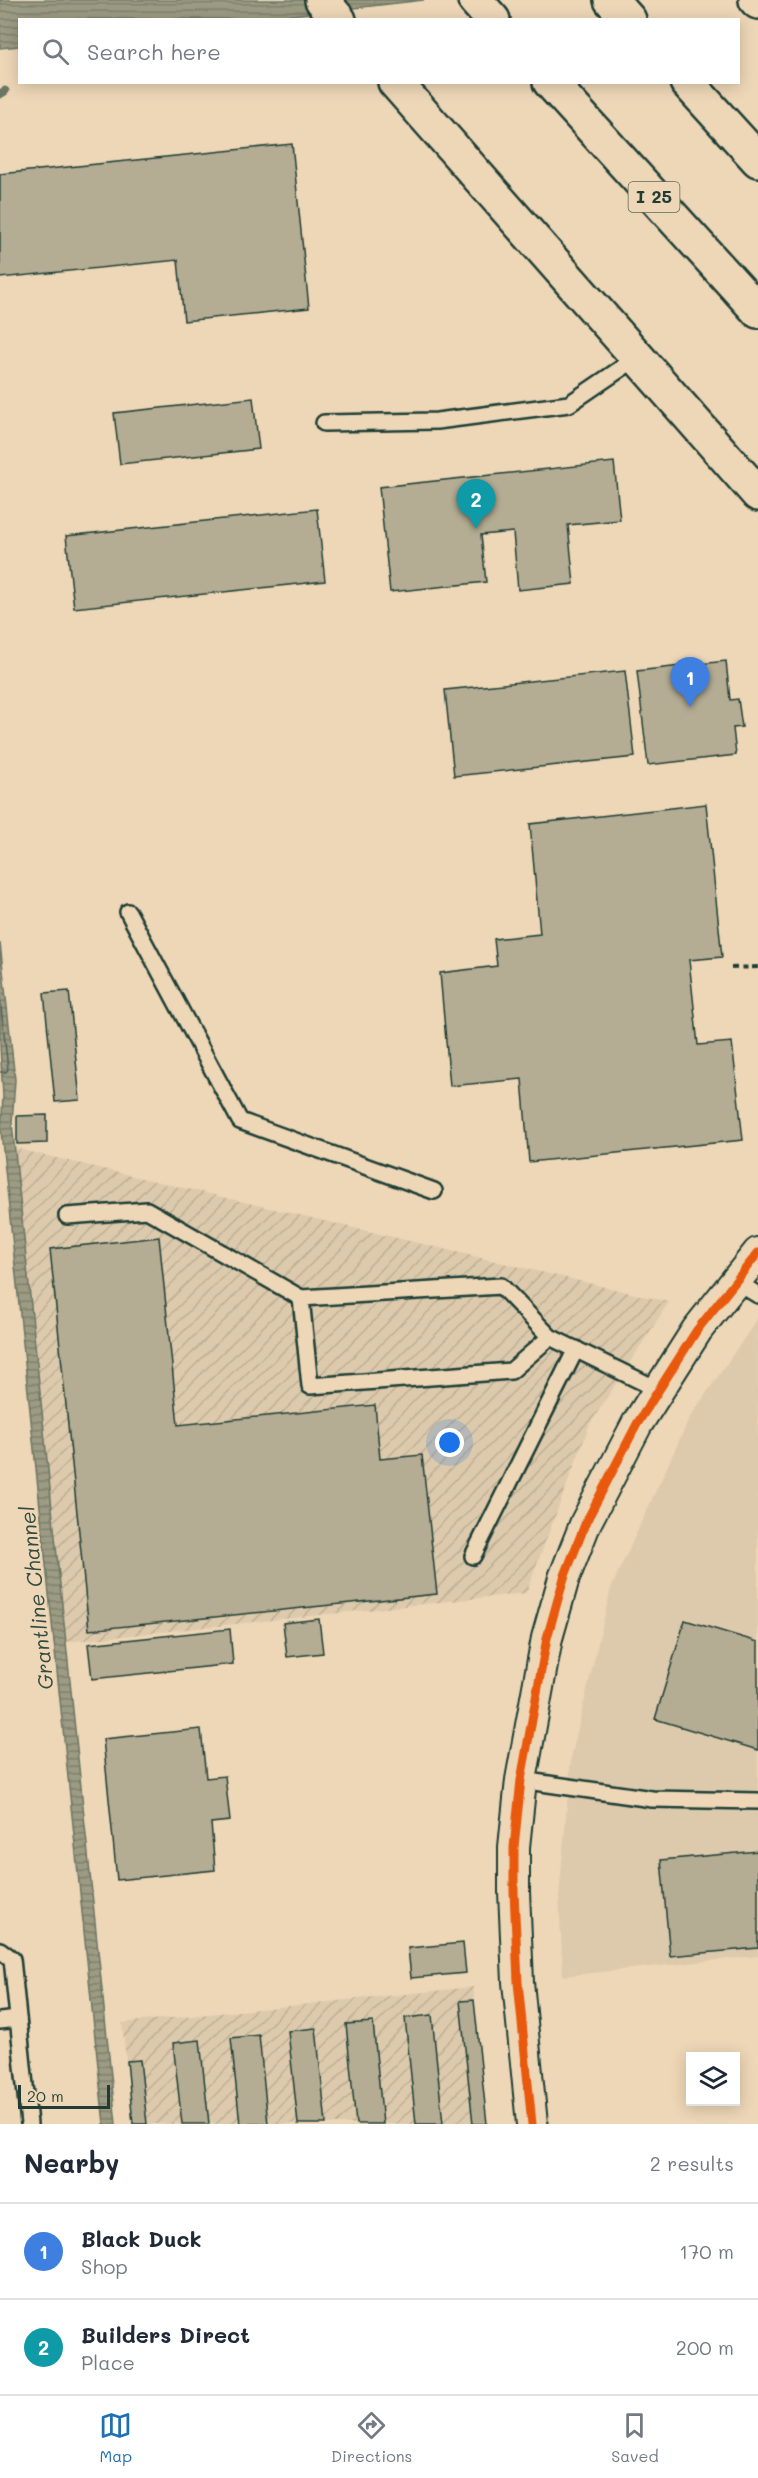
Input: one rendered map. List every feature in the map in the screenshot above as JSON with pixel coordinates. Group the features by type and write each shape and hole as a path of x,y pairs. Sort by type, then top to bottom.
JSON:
{"main road":[{"path":"475,0 491,18"},
{"path":"611,0 627,18"},
{"path":"397,84 758,494"},
{"name":"I 25","path":"552,84 758,311"},
{"path":"689,84 758,160"}],"street":[{"path":"532,2124 518,1982 514,1847 521,1780 548,1638 564,1578 586,1522 637,1424 697,1330 746,1288 758,1253"}],"lane":[{"path":"324,423 437,421 569,404 638,357"},
{"path":"128,912 240,1121 434,1191"},
{"path":"67,1216 147,1210 301,1298 501,1286 550,1337 659,1390"},
{"path":"301,1298 310,1386 511,1371 550,1337"},
{"path":"473,1556 576,1349"},
{"path":"521,1780 652,1799 758,1801"},
{"path":"0,1950 12,1959 28,2124"},
{"path":"0,2021 18,2019"}],"path":[{"path":"731,968 758,967"}],"shaded area":[{"path":"14,1148 669,1302 590,1424 526,1593 66,1642"},
{"path":"758,1318 758,1956 563,1976 559,1897 571,1758 611,1588 690,1417"},
{"path":"473,1987 487,2124 133,2124 122,2023"}],"water":[{"path":"0,0 424,0 266,18 18,18 18,46 0,48"},
{"path":"0,943 15,1080 12,1123 116,2124 104,2124 1,1131 3,1096 0,1046"}],"building":[{"path":"292,144 309,308 184,321 178,260 0,278 0,174"},
{"path":"253,398 259,449 120,464 114,413"},
{"path":"614,462 620,520 568,525 574,584 518,590 513,532 481,535 486,582 390,592 379,487"},
{"path":"317,509 325,581 74,608 66,536"},
{"path":"726,661 730,700 738,699 742,727 733,728 736,755 648,765 637,671"},
{"path":"625,671 635,757 454,776 445,690"},
{"path":"706,804 722,957 689,960 698,1045 732,1042 743,1140 529,1162 522,1079 450,1086 440,973 497,966 494,939 540,934 530,824"},
{"path":"69,991 80,1100 55,1102 44,993"},
{"path":"47,1115 47,1143 17,1144 17,1116"},
{"path":"159,1237 178,1425 375,1405 380,1459 422,1455 437,1594 89,1630 50,1249"},
{"path":"319,1619 323,1653 287,1657 283,1623"},
{"path":"685,1620 758,1642 758,1750 655,1719"},
{"path":"230,1629 233,1664 92,1679 88,1644"},
{"path":"201,1729 206,1778 225,1776 230,1821 211,1823 215,1870 117,1880 103,1739"},
{"path":"758,1851 758,1948 670,1956 661,1860"},
{"path":"463,1943 466,1973 411,1978 408,1948"},
{"path":"474,2000 487,2124 473,2124 460,2001"},
{"path":"432,2015 443,2124 416,2124 405,2018"},
{"path":"373,2022 383,2124 356,2124 346,2024"},
{"path":"316,2028 326,2124 298,2124 288,2031"},
{"path":"259,2035 268,2124 240,2124 231,2038"},
{"path":"200,2040 209,2124 182,2124 173,2043"},
{"path":"140,2060 147,2124 133,2124 127,2061"}],"waterway":[{"path":"0,94 5,91"}],"cycle path":[{"path":"532,2124 518,1982 514,1847 521,1780 547,1638 564,1578 586,1522 637,1424 697,1330 758,1253"}],"place":[{"name":"Builders Direct","path":"476,529"},
{"name":"Black Duck","path":"690,707"}],"water label":[{"name":"Grantline Channel","path":"37,1598"}]}
